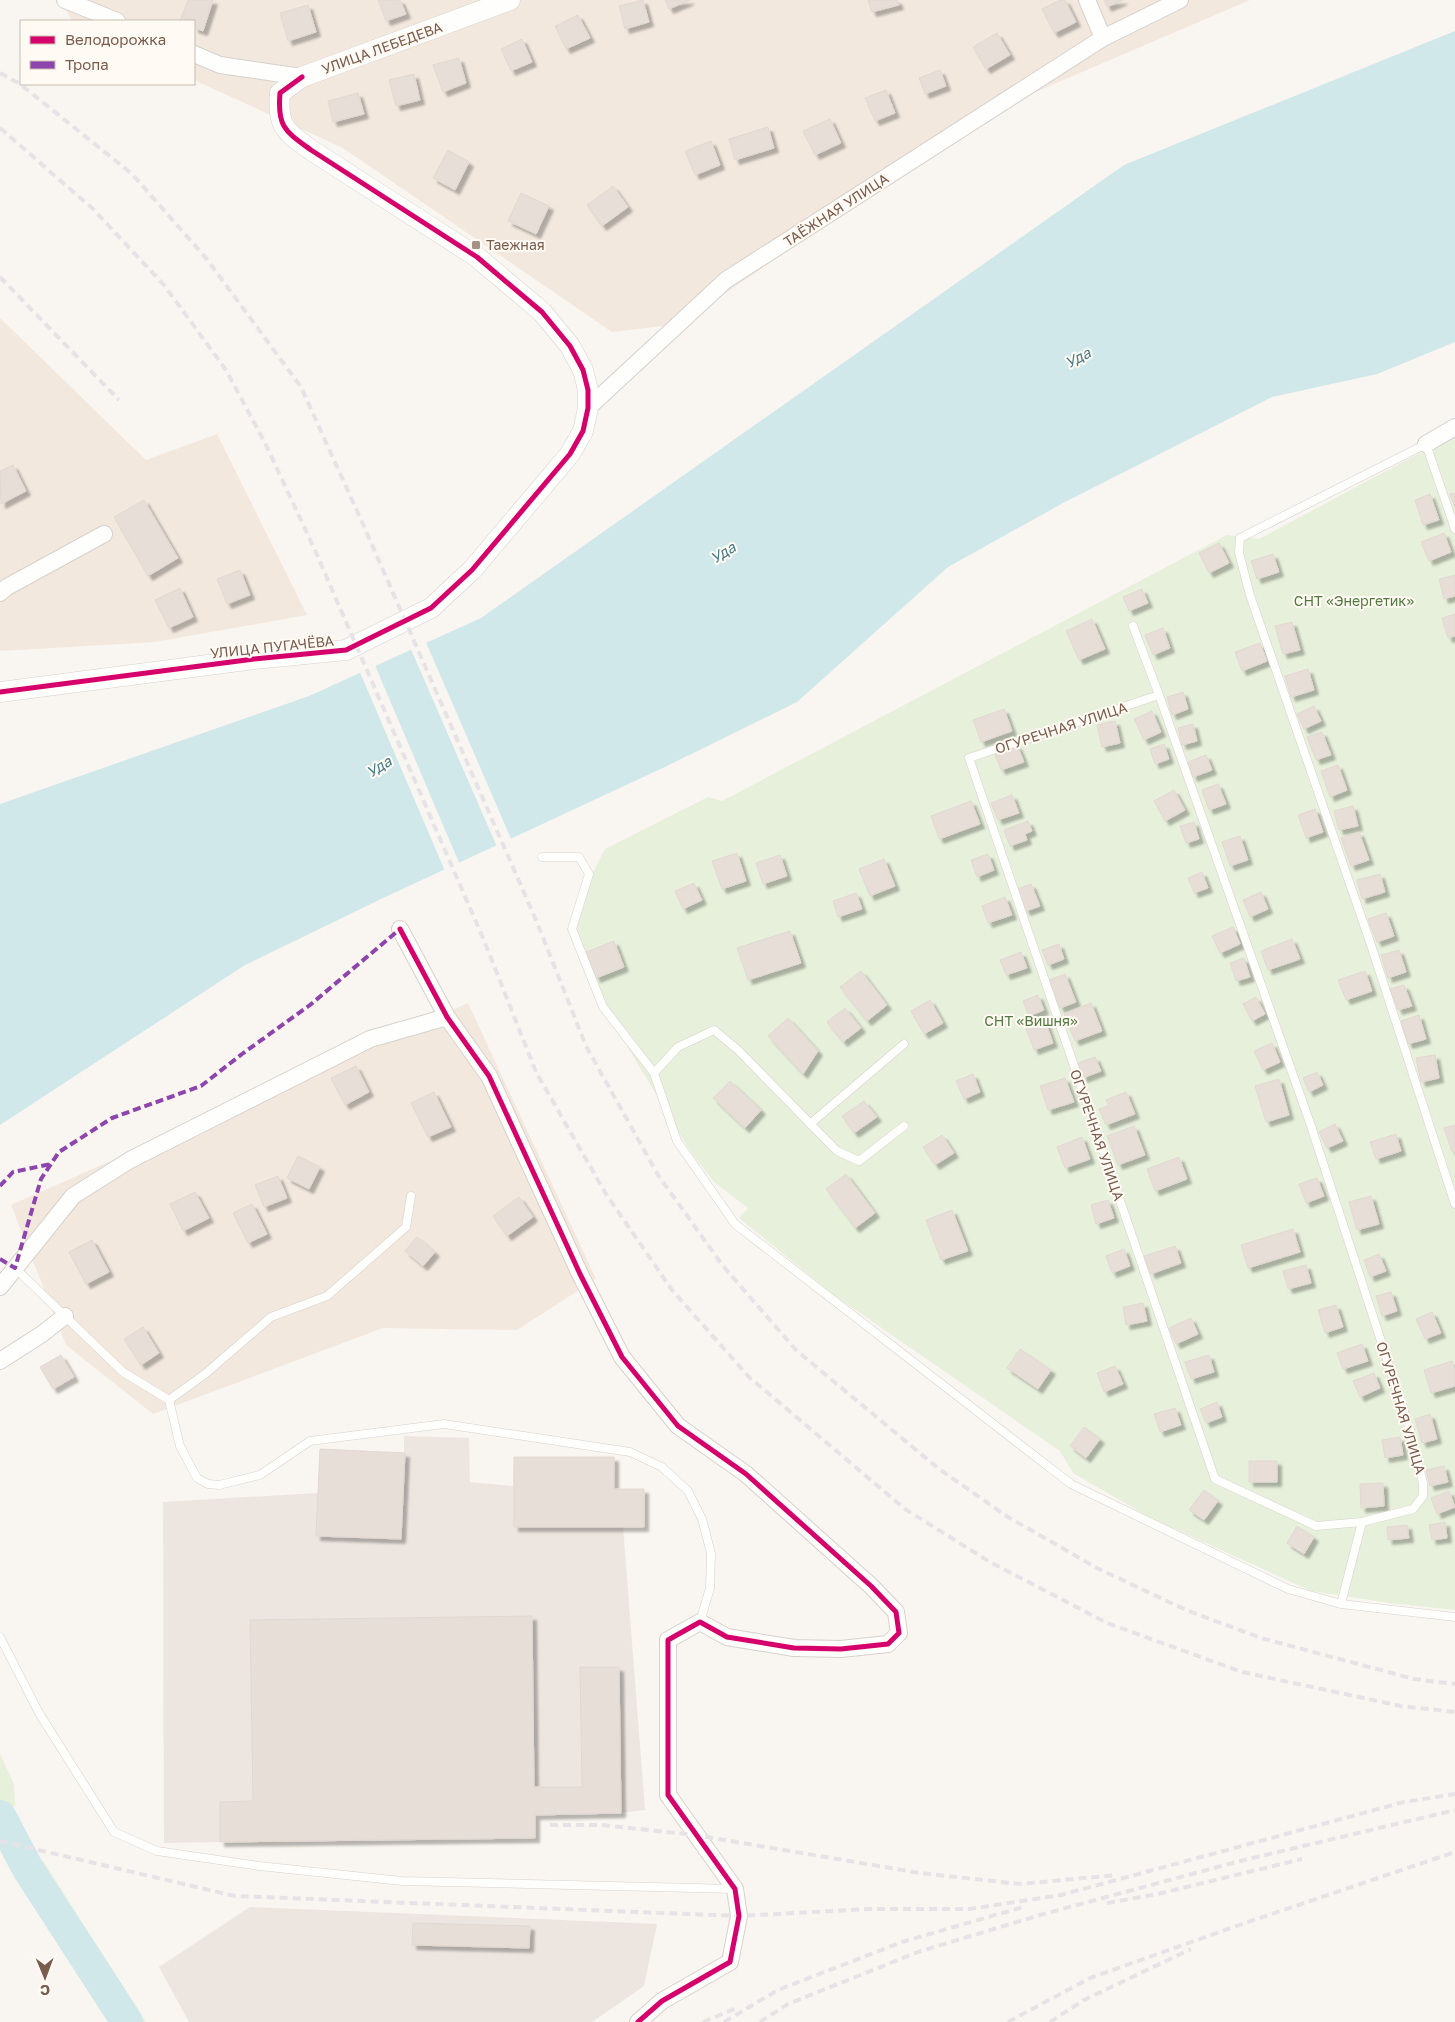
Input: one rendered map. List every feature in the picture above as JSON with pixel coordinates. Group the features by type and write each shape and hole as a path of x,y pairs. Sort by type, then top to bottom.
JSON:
{"street":[{"name":"УЛИЦА ЛЕБЕДЕВА","path":"195,54 220,65 302,77 510,0"},
{"path":"1087,0 1103,38"},
{"name":"ТАЁЖНАЯ УЛИЦА","path":"588,408 726,280 1103,38 1180,0"},
{"path":"69,1 115,20"},
{"name":"УЛИЦА ПУГАЧЁВА","path":"0,692 254,659 346,650 431,608 472,570 570,454 583,431 588,408 588,390 583,370 570,346 542,312 477,257 311,150 286,131 278,111 280,93 302,77"},
{"path":"1426,444 1455,427"},
{"path":"0,593 7,587 104,534"},
{"path":"400,929 447,1017 489,1076 580,1274 622,1357 678,1426 746,1474 871,1586 896,1612 900,1633 888,1644 841,1649 794,1648 727,1637 700,1622 668,1640 668,1796 735,1889 739,1916 730,1962 662,2001 638,2022"},
{"path":"0,1287 73,1196 130,1160 370,1039 447,1017"},
{"path":"0,1361 42,1334 65,1316"}],"lane":[{"path":"1455,529 1426,444 1240,538 1239,554 1250,595 1371,945 1455,1204"},
{"path":"1133,626 1159,695"},
{"name":"ОГУРЕЧНАЯ УЛИЦА","path":"1159,695 1310,1123 1410,1430 1423,1483 1423,1496 1413,1509 1362,1522 1316,1526 1215,1479 969,758 1159,695"},
{"path":"542,857 579,857 589,874 572,929 603,1007 654,1073 677,1141 735,1224 1071,1484 1288,1588 1341,1604 1455,1617"},
{"path":"654,1073 678,1047 714,1030 738,1050 837,1151 859,1161 904,1126"},
{"path":"810,1124 904,1044"},
{"path":"169,1400 205,1374 271,1317 327,1296 350,1277 406,1227 411,1196"},
{"path":"15,1268 123,1372 169,1400 180,1446 197,1478 208,1484 218,1485 260,1475 310,1441 444,1424 630,1452 662,1467 688,1491 702,1519 711,1553 710,1588 700,1622"},
{"path":"1341,1604 1362,1522"},
{"path":"0,1637 39,1714 114,1832 157,1851 259,1866 402,1881 735,1889"}],"shaded area":[{"path":"61,0 1250,0 998,108 680,324 612,332 343,148 195,80 195,20 71,20"},
{"path":"0,318 146,460 217,434 307,615 155,642 0,651"},
{"path":"468,1003 596,1279 517,1330 383,1328 153,1414 66,1345 11,1205"},
{"path":"404,1436 469,1438 470,1482 513,1486 514,1457 614,1457 615,1489 644,1489 644,1527 623,1527 645,1810 621,1813 535,1815 220,1842 164,1843 163,1502 318,1493 320,1449 404,1453"},
{"path":"250,1907 657,1924 644,1986 592,2022 189,2022 159,1967"}],"green space":[{"name":"СНТ «Вишня»","path":"1455,434 1455,1610 1390,1603 1311,1591 1149,1517 1073,1473 1060,1451 834,1295 739,1218 748,1208 714,1182 690,1151 591,986 574,936 592,874 605,849 708,797 722,801 1227,535 1259,539"},
{"path":"0,1754 14,1784 15,1806 0,1809"},
{"path":"2,1851 43,1861 146,2022 110,2022"}],"water":[{"name":"Уда","path":"1455,31 1455,342 1377,374 1272,397 1063,503 948,567 797,702 667,766 383,898 245,965 0,1125 0,804 309,696 481,618 1124,165"}],"pier":[{"path":"425,640 512,841 497,847 410,647"},
{"path":"374,663 460,865 445,871 359,670"}],"building":[{"path":"188,0 213,0 203,31 195,28 195,20 180,20"},
{"path":"378,0 400,0 406,14 386,21"},
{"path":"643,0 649,22 625,29 619,6"},
{"path":"665,0 690,0 669,9"},
{"path":"868,0 897,0 899,5 872,12"},
{"path":"1060,0 1065,0 1076,22 1054,33 1042,9"},
{"path":"1104,0 1123,0 1107,7"},
{"path":"308,5 316,32 288,41 280,13"},
{"path":"578,15 590,38 566,49 555,26"},
{"path":"997,33 1010,55 986,69 973,47"},
{"path":"522,39 532,62 511,71 501,49"},
{"path":"459,58 466,83 443,92 433,65"},
{"path":"940,70 946,86 925,94 919,78"},
{"path":"414,74 420,100 396,106 389,80"},
{"path":"886,90 895,113 875,121 865,98"},
{"path":"358,93 364,114 333,122 328,101"},
{"path":"830,119 841,143 815,155 803,131"},
{"path":"768,127 774,148 735,160 729,139"},
{"path":"711,141 720,165 695,175 685,151"},
{"path":"448,150 469,162 455,190 433,178"},
{"path":"613,186 628,207 602,226 587,205"},
{"path":"521,193 549,206 536,234 508,221"},
{"path":"13,465 26,491 1,504 0,471"},
{"path":"1455,493 1455,508 1450,494"},
{"path":"1430,494 1439,520 1423,525 1415,500"},
{"path":"144,500 178,558 148,576 114,517"},
{"path":"1444,533 1451,552 1429,561 1421,542"},
{"path":"1219,543 1229,563 1209,573 1199,553"},
{"path":"1273,554 1279,572 1257,579 1251,561"},
{"path":"240,570 250,595 227,604 217,579"},
{"path":"1455,575 1455,596 1444,599 1439,579"},
{"path":"180,588 193,617 169,628 155,600"},
{"path":"1142,589 1148,603 1129,611 1123,597"},
{"path":"1455,614 1455,636 1448,638 1442,618"},
{"path":"1092,619 1105,649 1079,660 1066,631"},
{"path":"1292,622 1300,650 1283,654 1275,626"},
{"path":"1163,628 1170,648 1153,655 1145,635"},
{"path":"1260,643 1267,661 1242,671 1235,652"},
{"path":"1308,669 1314,690 1291,697 1285,676"},
{"path":"1183,692 1188,709 1172,715 1167,697"},
{"path":"1314,706 1321,721 1304,729 1297,714"},
{"path":"1004,709 1012,731 981,742 973,720"},
{"path":"1152,711 1161,732 1144,740 1134,719"},
{"path":"1115,721 1120,743 1102,747 1097,725"},
{"path":"1193,724 1197,741 1182,745 1178,728"},
{"path":"1322,732 1331,755 1316,760 1307,737"},
{"path":"1164,744 1169,759 1155,764 1150,749"},
{"path":"1017,745 1024,762 1001,770 995,754"},
{"path":"1206,755 1212,770 1193,777 1188,762"},
{"path":"1338,765 1347,790 1330,797 1321,771"},
{"path":"1218,784 1226,804 1209,810 1202,790"},
{"path":"1174,790 1185,810 1165,821 1154,801"},
{"path":"1012,795 1019,813 998,820 991,803"},
{"path":"971,801 980,824 939,839 931,816"},
{"path":"1353,806 1358,826 1339,830 1334,811"},
{"path":"1315,809 1323,832 1306,838 1298,815"},
{"path":"1028,821 1032,831 1025,834 1027,840 1010,846 1004,830"},
{"path":"1194,822 1199,839 1186,843 1180,826"},
{"path":"1359,832 1369,860 1351,866 1341,838"},
{"path":"1240,836 1248,860 1230,866 1222,842"},
{"path":"737,853 746,881 722,889 712,861"},
{"path":"988,854 994,870 977,877 971,860"},
{"path":"780,855 787,876 763,884 756,863"},
{"path":"884,859 895,886 870,896 859,869"},
{"path":"1202,872 1208,888 1194,893 1188,878"},
{"path":"1380,874 1385,892 1362,899 1357,880"},
{"path":"694,883 702,900 683,909 675,891"},
{"path":"1031,884 1040,906 1026,911 1017,889"},
{"path":"1261,892 1268,909 1250,917 1243,900"},
{"path":"856,893 862,909 838,917 833,901"},
{"path":"1005,897 1012,915 988,923 982,906"},
{"path":"1386,913 1394,936 1377,942 1368,919"},
{"path":"1233,927 1240,944 1220,953 1212,936"},
{"path":"790,931 801,963 748,980 737,948"},
{"path":"1292,939 1300,959 1268,970 1261,951"},
{"path":"614,941 624,967 596,978 586,952"},
{"path":"1059,944 1064,959 1048,965 1042,950"},
{"path":"1399,950 1406,972 1388,978 1381,955"},
{"path":"1021,952 1027,968 1006,975 1000,960"},
{"path":"1244,958 1250,977 1236,981 1230,963"},
{"path":"861,971 887,1005 867,1021 840,987"},
{"path":"1365,971 1372,991 1346,1000 1338,980"},
{"path":"1065,974 1076,1002 1060,1008 1049,980"},
{"path":"1404,985 1412,1006 1398,1010 1390,989"},
{"path":"1038,995 1044,1010 1029,1016 1023,1001"},
{"path":"1256,997 1265,1014 1252,1021 1243,1004"},
{"path":"930,1000 943,1023 924,1034 911,1011"},
{"path":"1091,1003 1102,1031 1075,1041 1064,1014"},
{"path":"845,1008 861,1028 843,1042 827,1022"},
{"path":"1419,1015 1426,1039 1408,1044 1401,1021"},
{"path":"788,1018 818,1051 803,1074 768,1036"},
{"path":"1045,1021 1053,1043 1034,1050 1026,1028"},
{"path":"1272,1043 1280,1062 1263,1070 1254,1051"},
{"path":"1435,1055 1439,1078 1421,1082 1416,1058"},
{"path":"1095,1057 1101,1071 1083,1078 1078,1063"},
{"path":"356,1066 369,1092 345,1105 331,1078"},
{"path":"1317,1072 1323,1085 1309,1092 1303,1078"},
{"path":"973,1074 980,1092 964,1099 956,1081"},
{"path":"1065,1078 1074,1102 1048,1110 1040,1086"},
{"path":"1279,1079 1289,1115 1266,1122 1255,1086"},
{"path":"730,1081 761,1110 745,1128 713,1098"},
{"path":"434,1092 451,1127 428,1137 411,1103"},
{"path":"1126,1092 1135,1114 1106,1125 1099,1109 1109,1106 1106,1100"},
{"path":"864,1101 877,1117 854,1133 842,1116"},
{"path":"1335,1124 1343,1141 1327,1148 1319,1132"},
{"path":"1455,1125 1455,1151 1452,1152 1444,1128"},
{"path":"1134,1126 1145,1155 1118,1165 1107,1136"},
{"path":"1396,1134 1401,1151 1376,1159 1370,1142"},
{"path":"942,1135 954,1153 935,1165 923,1147"},
{"path":"1082,1137 1090,1159 1065,1168 1057,1147"},
{"path":"298,1156 320,1167 309,1189 287,1178"},
{"path":"1179,1157 1187,1179 1155,1191 1147,1169"},
{"path":"846,1174 875,1213 855,1228 826,1189"},
{"path":"278,1176 287,1198 264,1207 255,1185"},
{"path":"1317,1178 1324,1196 1306,1203 1299,1184"},
{"path":"195,1192 209,1218 183,1231 170,1204"},
{"path":"1371,1196 1379,1224 1357,1230 1349,1202"},
{"path":"519,1197 533,1217 507,1236 493,1216"},
{"path":"1108,1200 1114,1218 1096,1224 1091,1205"},
{"path":"252,1204 267,1234 248,1243 233,1213"},
{"path":"952,1210 968,1251 941,1260 926,1220"},
{"path":"1293,1229 1300,1252 1248,1268 1241,1245"},
{"path":"417,1237 435,1252 423,1266 405,1251"},
{"path":"92,1240 109,1272 86,1284 69,1252"},
{"path":"1175,1246 1181,1263 1151,1274 1144,1256"},
{"path":"1124,1249 1130,1266 1112,1273 1106,1256"},
{"path":"1379,1254 1386,1271 1370,1277 1364,1260"},
{"path":"1306,1265 1311,1283 1288,1289 1283,1271"},
{"path":"1391,1292 1397,1311 1382,1316 1376,1296"},
{"path":"1143,1303 1147,1321 1126,1325 1123,1307"},
{"path":"1336,1305 1343,1327 1325,1333 1318,1310"},
{"path":"1432,1312 1441,1333 1425,1339 1416,1319"},
{"path":"1191,1318 1198,1334 1176,1344 1169,1328"},
{"path":"143,1327 159,1353 141,1365 124,1339"},
{"path":"1362,1344 1368,1361 1343,1369 1337,1353"},
{"path":"1020,1349 1051,1370 1038,1389 1007,1368"},
{"path":"61,1355 74,1377 53,1389 40,1367"},
{"path":"1209,1355 1214,1372 1191,1379 1185,1362"},
{"path":"1452,1361 1455,1370 1455,1386 1431,1393 1424,1370"},
{"path":"1115,1366 1123,1384 1104,1392 1097,1373"},
{"path":"1374,1373 1380,1388 1360,1397 1353,1381"},
{"path":"1217,1402 1222,1417 1206,1423 1200,1409"},
{"path":"1175,1408 1181,1425 1160,1432 1154,1414"},
{"path":"1430,1414 1437,1439 1422,1443 1415,1419"},
{"path":"1084,1427 1100,1439 1086,1458 1070,1446"},
{"path":"1400,1437 1403,1455 1385,1458 1382,1440"},
{"path":"320,1449 405,1453 401,1539 316,1536"},
{"path":"514,1457 614,1457 614,1489 644,1489 644,1527 514,1527"},
{"path":"1249,1461 1277,1461 1277,1482 1249,1482"},
{"path":"1444,1466 1448,1482 1430,1486 1426,1470"},
{"path":"1383,1483 1384,1506 1361,1508 1360,1484"},
{"path":"1204,1490 1218,1501 1204,1520 1189,1510"},
{"path":"1449,1491 1455,1507 1437,1514 1431,1498"},
{"path":"1445,1522 1447,1538 1432,1540 1429,1525"},
{"path":"1407,1525 1409,1538 1388,1540 1387,1527"},
{"path":"1297,1526 1314,1537 1304,1554 1287,1543"},
{"path":"532,1616 534,1787 582,1787 580,1667 619,1667 621,1813 535,1815 535,1838 220,1842 220,1802 253,1801 250,1620"},
{"path":"413,1923 530,1926 529,1948 412,1945"}],"waterway":[{"path":"0,1816 28,1869 127,2022"}],"railway":[{"path":"0,73 20,84"},
{"path":"21,85 132,174 206,258 301,387 536,920 586,1046 658,1175 723,1266 796,1350 939,1469 1008,1517 1097,1568 1186,1610 1261,1638 1414,1679 1455,1684"},
{"path":"0,128 92,208 164,285 226,370 265,443 314,548 483,938 536,1072 606,1194 672,1290 749,1377 905,1509 990,1562 1107,1623 1242,1672 1401,1706 1455,1712"},
{"path":"0,277 119,400"},
{"path":"0,1841 235,1896 739,1916 869,1909 969,1909 1061,1895 1404,1802 1455,1794"},
{"path":"760,2022 788,2004 918,1952 1040,1915 1240,1861 1455,1810"},
{"path":"550,1825 601,1825 695,1835 920,1873 1020,1884 1117,1875"},
{"path":"1008,2022 1090,1978 1455,1852"},
{"path":"1107,1903 1158,1894 1302,1859"},
{"path":"724,2022 778,1990 902,1942 1023,1907"},
{"path":"1050,2022 1084,2000 1191,1949"},
{"path":"703,2022 739,2007"}],"marked path":[{"path":"0,1259 15,1268 41,1179 59,1152 112,1118 201,1086 310,1005 400,929"},
{"path":"0,1186 13,1172 51,1164"}],"cycle path":[{"path":"0,692 254,659 346,650 431,608 472,570 570,454 583,431 588,408 588,390 583,370 570,346 542,312 477,257 311,150 289,133 280,114 280,93 302,77"},
{"path":"400,929 447,1017 489,1076 580,1274 622,1357 678,1426 746,1474 871,1586 896,1612 899,1633 888,1644 841,1649 794,1648 727,1637 700,1622 668,1640 668,1795 735,1889 739,1916 730,1962 662,2001 638,2022"}],"place":[{"name":"Таежная","path":"476,245"}],"park label":[{"name":"СНТ «Энергетик»","path":"1354,601"}]}
